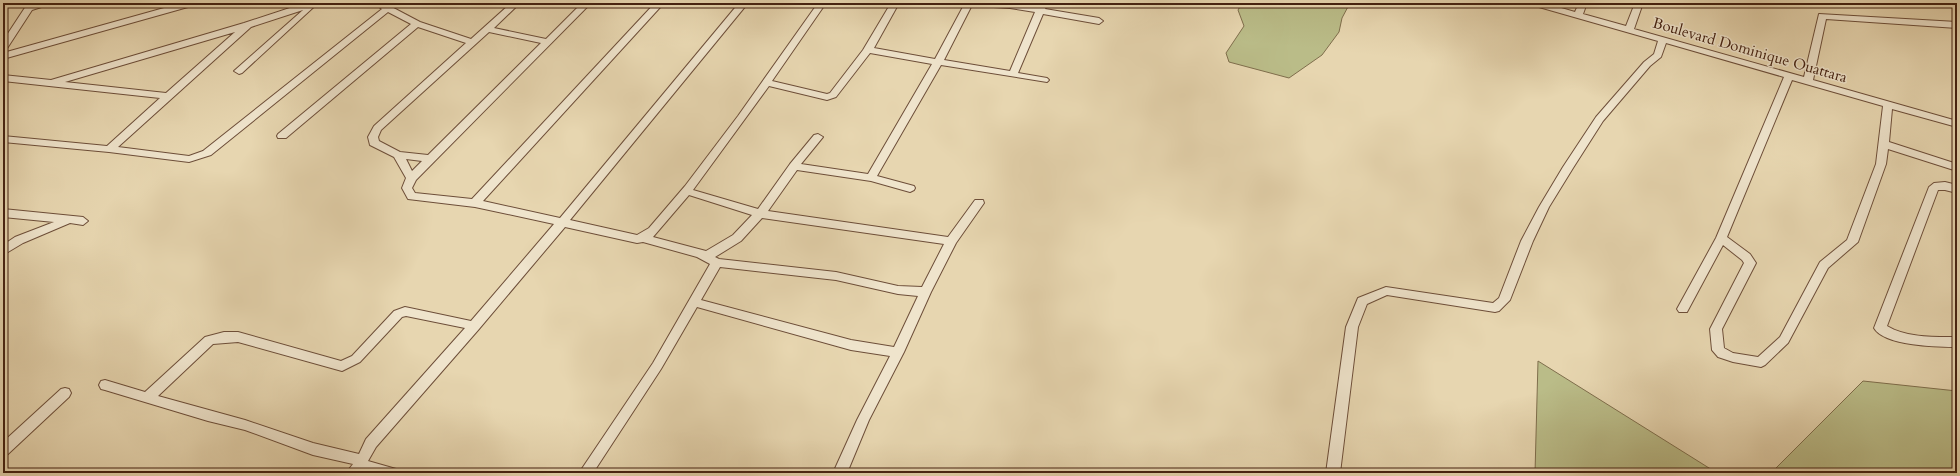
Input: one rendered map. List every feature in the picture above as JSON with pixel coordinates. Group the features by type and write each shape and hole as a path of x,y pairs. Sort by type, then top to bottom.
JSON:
{"street":[{"path":"3,48 30,6 50,3"},
{"path":"3,56 192,3"},
{"path":"52,83 248,25 314,3"},
{"path":"239,71 314,3"},
{"path":"377,3 417,24 471,42"},
{"path":"429,160 398,156 374,142 372,137 377,128 516,3"},
{"path":"587,3 411,178 407,188 412,196 476,202 637,239 643,238 701,254 717,263 836,276 898,290 925,292"},
{"path":"476,202 660,3"},
{"path":"359,466 371,443 475,326 744,3"},
{"path":"643,238 653,231 686,191 741,118 822,3"},
{"path":"765,82 827,97 834,95 868,50 886,23 896,3"},
{"path":"870,178 938,62 969,3"},
{"path":"977,3 1042,7 1099,21"},
{"name":"Boulevard Dominique Ouattara","path":"1535,3 1957,124"},
{"path":"1578,15 1583,3"},
{"path":"1629,30 1639,3"},
{"path":"1013,74 1042,7"},
{"path":"3,139 189,158 207,153 388,8"},
{"path":"1808,82 1822,16 1957,25"},
{"path":"282,136 417,24"},
{"path":"108,149 166,96 248,25"},
{"path":"486,29 547,42"},
{"path":"1333,473 1352,327 1362,301 1386,291 1495,308 1504,300 1528,241 1544,207 1568,167 1599,119 1647,64 1658,55 1663,39"},
{"path":"868,50 1044,80"},
{"path":"1683,309 1721,238 1788,76"},
{"path":"3,78 166,96"},
{"path":"1721,238 1746,257 1750,263 1716,329 1718,350 1722,354 1736,359 1761,362 1784,340 1824,265 1852,242 1881,164 1888,104"},
{"path":"705,257 738,238 760,214 794,166 818,137"},
{"path":"1883,144 1957,168"},
{"path":"398,156 411,178"},
{"path":"794,166 870,178 910,188"},
{"path":"1957,189 1945,186 1934,187 1880,328 1889,334 1939,342 1957,342"},
{"path":"686,191 760,214 952,241"},
{"path":"840,473 863,420 898,352 925,292 952,241 979,203"},
{"path":"3,213 83,221"},
{"path":"3,251 19,240 68,220"},
{"path":"586,473 657,366 717,263"},
{"path":"693,302 819,335 851,345 898,352"},
{"path":"147,398 209,340 224,337 238,337 342,366 356,359 398,314 405,311 475,326"},
{"path":"105,385 208,416 245,425 359,466 391,473"},
{"path":"3,450 65,393"}],"green space":[{"path":"1242,3 1350,3 1342,18 1339,32 1322,55 1289,78 1229,62 1226,53 1244,26 1238,10"},
{"path":"1538,361 1717,473 1535,473"},
{"path":"1863,381 1957,391 1957,473 1771,473"}]}
